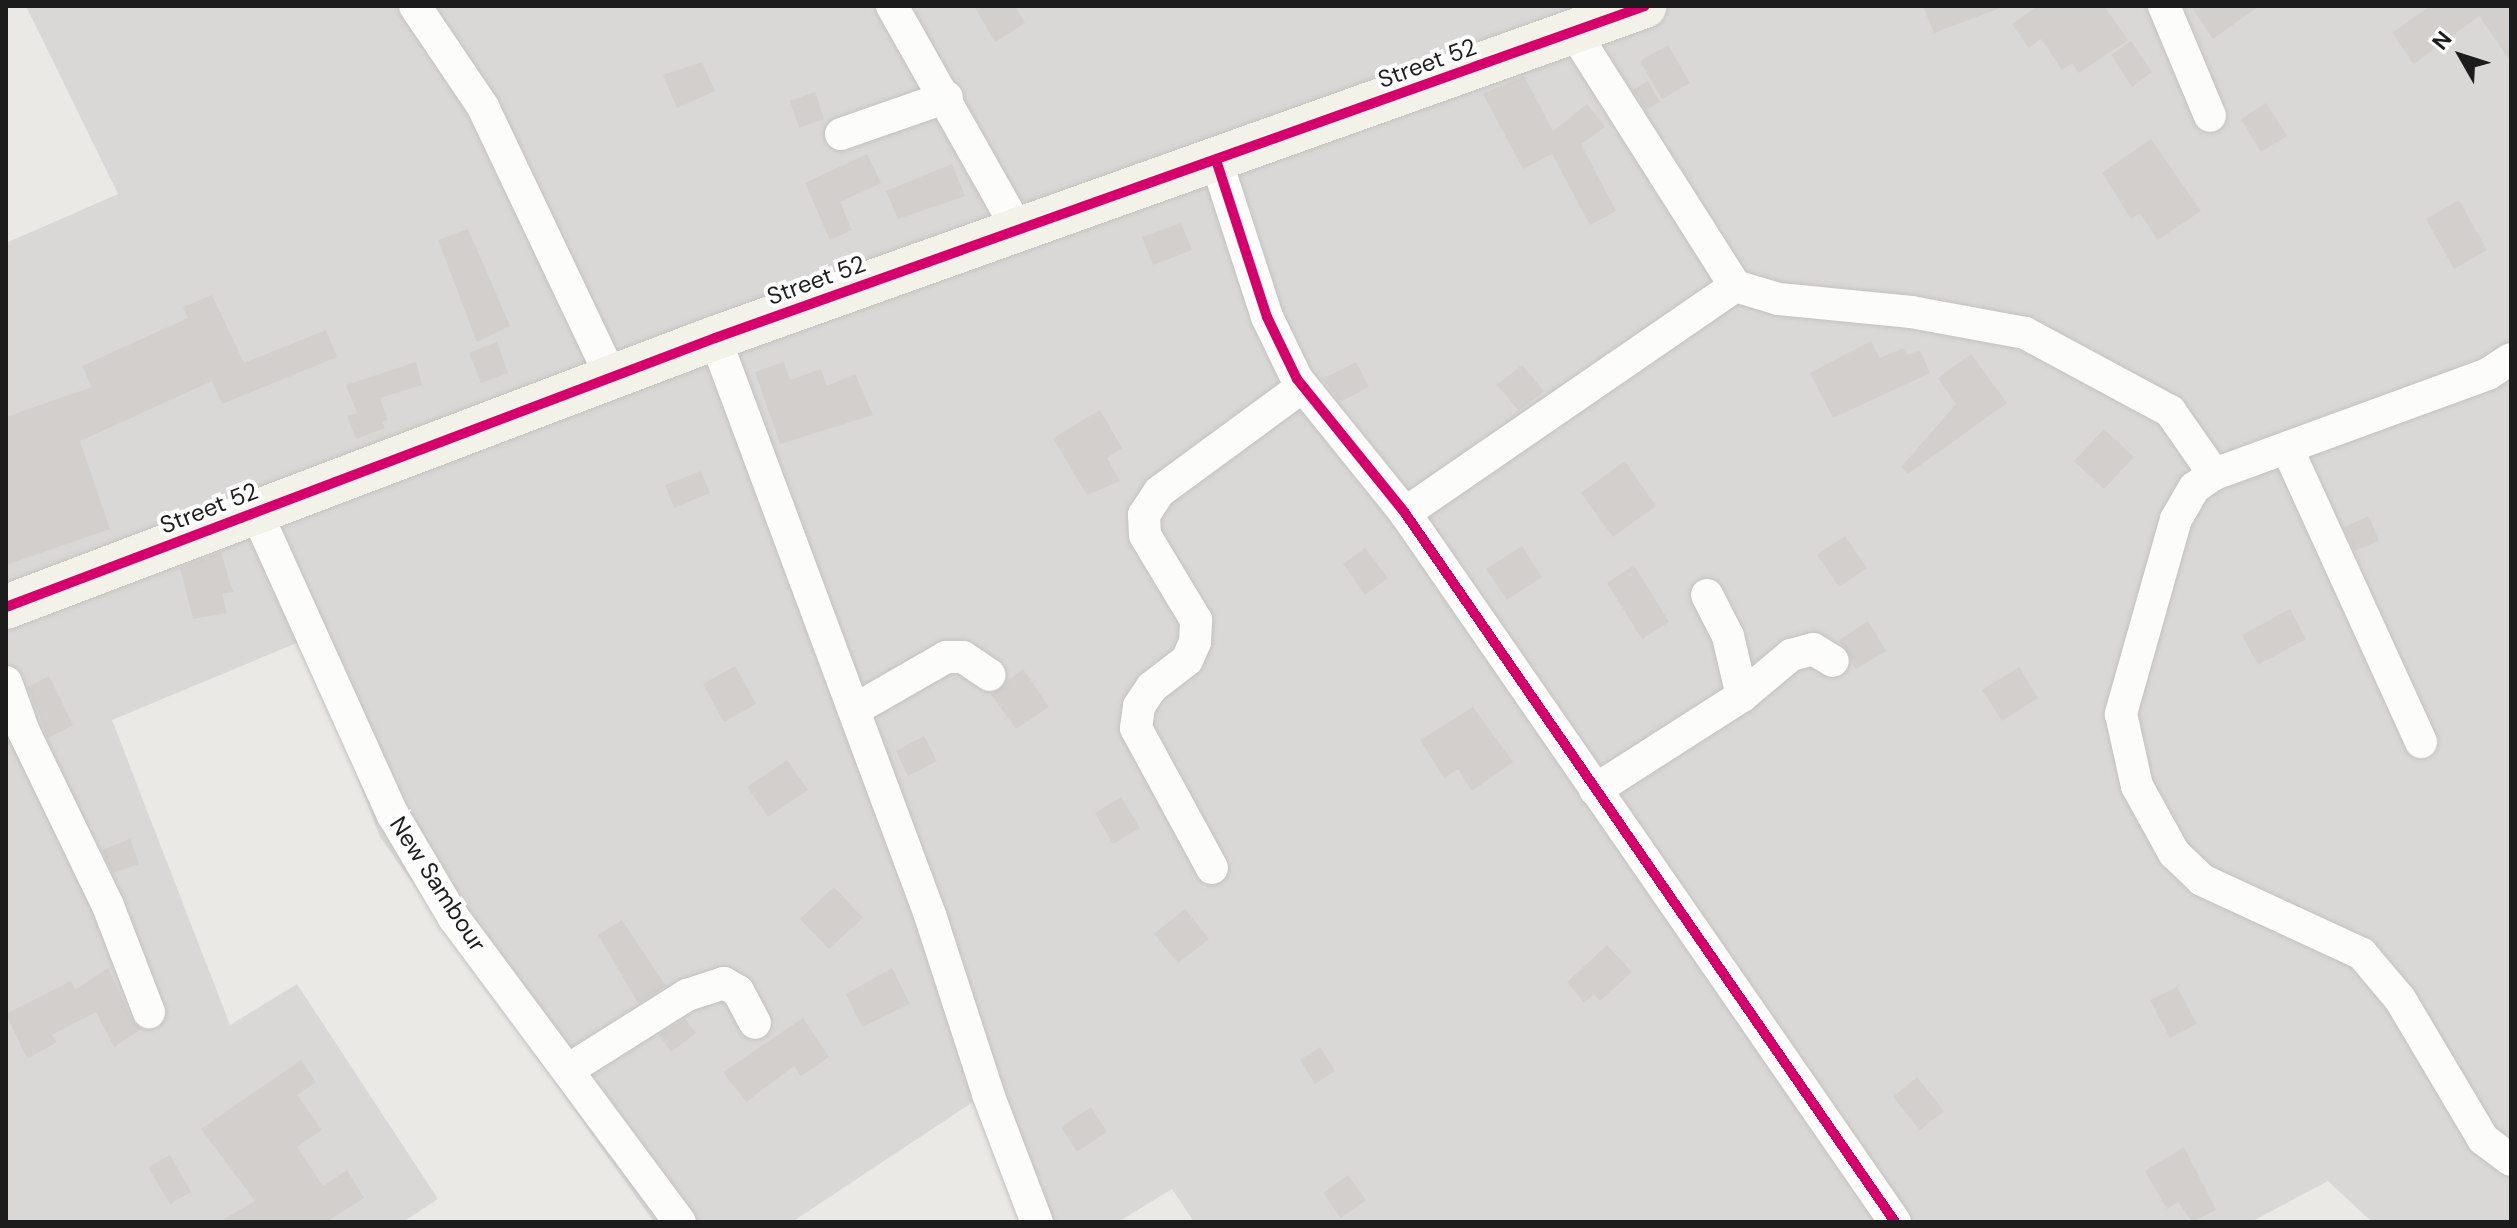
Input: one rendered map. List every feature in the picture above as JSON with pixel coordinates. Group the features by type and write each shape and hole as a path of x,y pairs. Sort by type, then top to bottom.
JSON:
{"street":[{"path":"415,6 483,107 612,379"},
{"path":"892,6 947,97 1017,228"},
{"name":"Street 52","path":"6,607 715,338 1645,6"},
{"path":"2164,6 2210,116"},
{"path":"1574,32 1735,286 1779,299 1911,312 2025,333 2170,411 2214,474"},
{"path":"841,134 947,97"},
{"path":"1216,160 1267,317 1302,387 1405,513 1895,1222"},
{"path":"1405,513 1735,286"},
{"path":"715,338 854,710 1037,1222"},
{"path":"2511,359 2488,374 2288,450 2214,474 2194,488 2176,519 2121,714 2137,786 2174,853 2202,880 2362,954 2400,999 2483,1139 2511,1160"},
{"path":"1212,868 1136,728 1139,706 1152,687 1187,660 1195,642 1196,620 1145,535 1144,515 1159,492 1302,387"},
{"path":"2288,450 2421,742"},
{"name":"New Sambour","path":"256,512 393,815 454,918 571,1068 680,1222"},
{"path":"1707,595 1728,636 1742,696"},
{"path":"1595,790 1742,696 1804,648 1833,661"},
{"path":"854,710 946,657 963,657 990,675"},
{"path":"6,682 24,732 108,906 149,1012"},
{"path":"571,1068 687,995 724,983 738,991 755,1023"}],"shaded area":[{"path":"26,6 2511,6 2511,1222 2372,1222 2328,1181 2251,1222 1194,1222 1172,1189 1118,1222 1034,1222 973,1102 792,1222 654,1222 380,837 304,640 112,720 230,1025 297,984 438,1199 403,1222 6,1222 6,243 118,194"}],"building":[{"path":"974,6 1015,6 1025,23 995,42"},
{"path":"1923,6 1999,6 2000,8 1934,33"},
{"path":"2038,6 2104,6 2128,40 2079,73 2072,63 2062,70 2041,39 2029,48 2012,24"},
{"path":"2191,6 2259,6 2213,39"},
{"path":"2430,6 2511,6 2511,62 2479,16 2414,64 2392,33"},
{"path":"2131,41 2152,72 2132,87 2111,55"},
{"path":"1668,45 1690,83 1662,99 1640,61"},
{"path":"702,62 715,91 677,108 663,75"},
{"path":"1524,76 1553,131 1587,104 1605,127 1581,144 1616,211 1590,225 1552,154 1523,169 1483,94"},
{"path":"1648,81 1660,102 1646,110 1633,90"},
{"path":"815,92 824,119 799,128 790,101"},
{"path":"2266,103 2287,136 2261,152 2241,119"},
{"path":"2151,139 2201,211 2158,240 2140,213 2131,219 2102,173"},
{"path":"867,154 881,183 840,202 852,230 830,240 805,183"},
{"path":"952,164 965,196 898,219 886,191"},
{"path":"2459,200 2487,250 2454,269 2426,219"},
{"path":"1181,223 1192,250 1153,265 1142,237"},
{"path":"468,229 510,326 477,342 438,240"},
{"path":"212,295 244,363 326,330 337,357 222,404 212,381 80,441 110,529 6,565 6,417 92,387 82,366 188,318 183,307"},
{"path":"1871,341 1880,358 1903,348 1907,355 1920,350 1930,373 1833,418 1810,373"},
{"path":"497,342 508,373 481,383 469,353"},
{"path":"1971,354 2007,403 1908,474 1901,467 1956,404 1938,378"},
{"path":"416,362 422,385 380,398 388,420 382,422 385,428 356,439 347,416 357,413 346,385"},
{"path":"784,362 790,380 821,369 827,386 855,374 873,415 780,444 755,372"},
{"path":"1356,362 1369,387 1340,402 1323,379"},
{"path":"1522,365 1544,391 1519,411 1497,385"},
{"path":"1100,410 1122,448 1107,458 1120,481 1087,495 1053,438"},
{"path":"2104,429 2134,457 2104,489 2074,461"},
{"path":"1625,461 1656,506 1613,537 1581,493"},
{"path":"701,471 710,493 674,508 665,485"},
{"path":"2369,516 2379,541 2355,551 2344,527"},
{"path":"1845,536 1867,568 1839,587 1817,555"},
{"path":"1522,546 1542,577 1507,600 1486,569"},
{"path":"1365,548 1388,578 1365,595 1343,564"},
{"path":"221,552 233,592 222,594 227,613 193,619 180,568"},
{"path":"1634,565 1669,622 1642,639 1607,583"},
{"path":"2290,609 2306,639 2258,665 2242,635"},
{"path":"1868,621 1886,651 1856,669 1839,640"},
{"path":"735,666 756,704 724,722 703,684"},
{"path":"2019,667 2038,698 2002,721 1982,690"},
{"path":"1023,669 1049,707 1016,729 991,694"},
{"path":"49,676 73,725 48,738 28,687"},
{"path":"1473,707 1513,762 1472,791 1458,769 1444,778 1420,740"},
{"path":"924,736 937,761 908,776 896,751"},
{"path":"787,760 808,790 768,817 747,787"},
{"path":"1121,797 1140,828 1113,844 1095,813"},
{"path":"130,839 139,864 113,873 102,850"},
{"path":"834,887 863,918 829,949 800,919"},
{"path":"1185,909 1209,939 1178,963 1154,934"},
{"path":"622,920 666,986 638,1003 598,935"},
{"path":"1607,945 1632,972 1600,1001 1594,994 1584,1003 1567,982"},
{"path":"108,968 132,1020 142,1029 114,1047 96,1012 52,1035 57,1042 27,1059 6,1014 71,981 75,990"},
{"path":"892,968 910,1004 862,1027 846,994"},
{"path":"2177,987 2197,1024 2170,1038 2150,1000"},
{"path":"803,1018 829,1057 801,1076 794,1066 746,1102 723,1072"},
{"path":"685,1019 696,1033 671,1052 659,1035"},
{"path":"1320,1047 1335,1071 1315,1084 1300,1060"},
{"path":"301,1060 316,1082 297,1095 322,1130 297,1147 323,1186 347,1170 364,1198 326,1222 219,1222 255,1201 201,1129"},
{"path":"1917,1077 1944,1111 1920,1130 1893,1097"},
{"path":"1091,1107 1107,1132 1077,1152 1061,1127"},
{"path":"2184,1147 2216,1210 2192,1222 2178,1202 2167,1209 2145,1171"},
{"path":"170,1155 191,1192 170,1204 148,1167"},
{"path":"1348,1175 1366,1200 1341,1218 1323,1193"}],"cycle path":[{"path":"6,607 715,338 1645,6"},
{"path":"1216,160 1267,317 1297,379 1405,513 1895,1222"}]}
